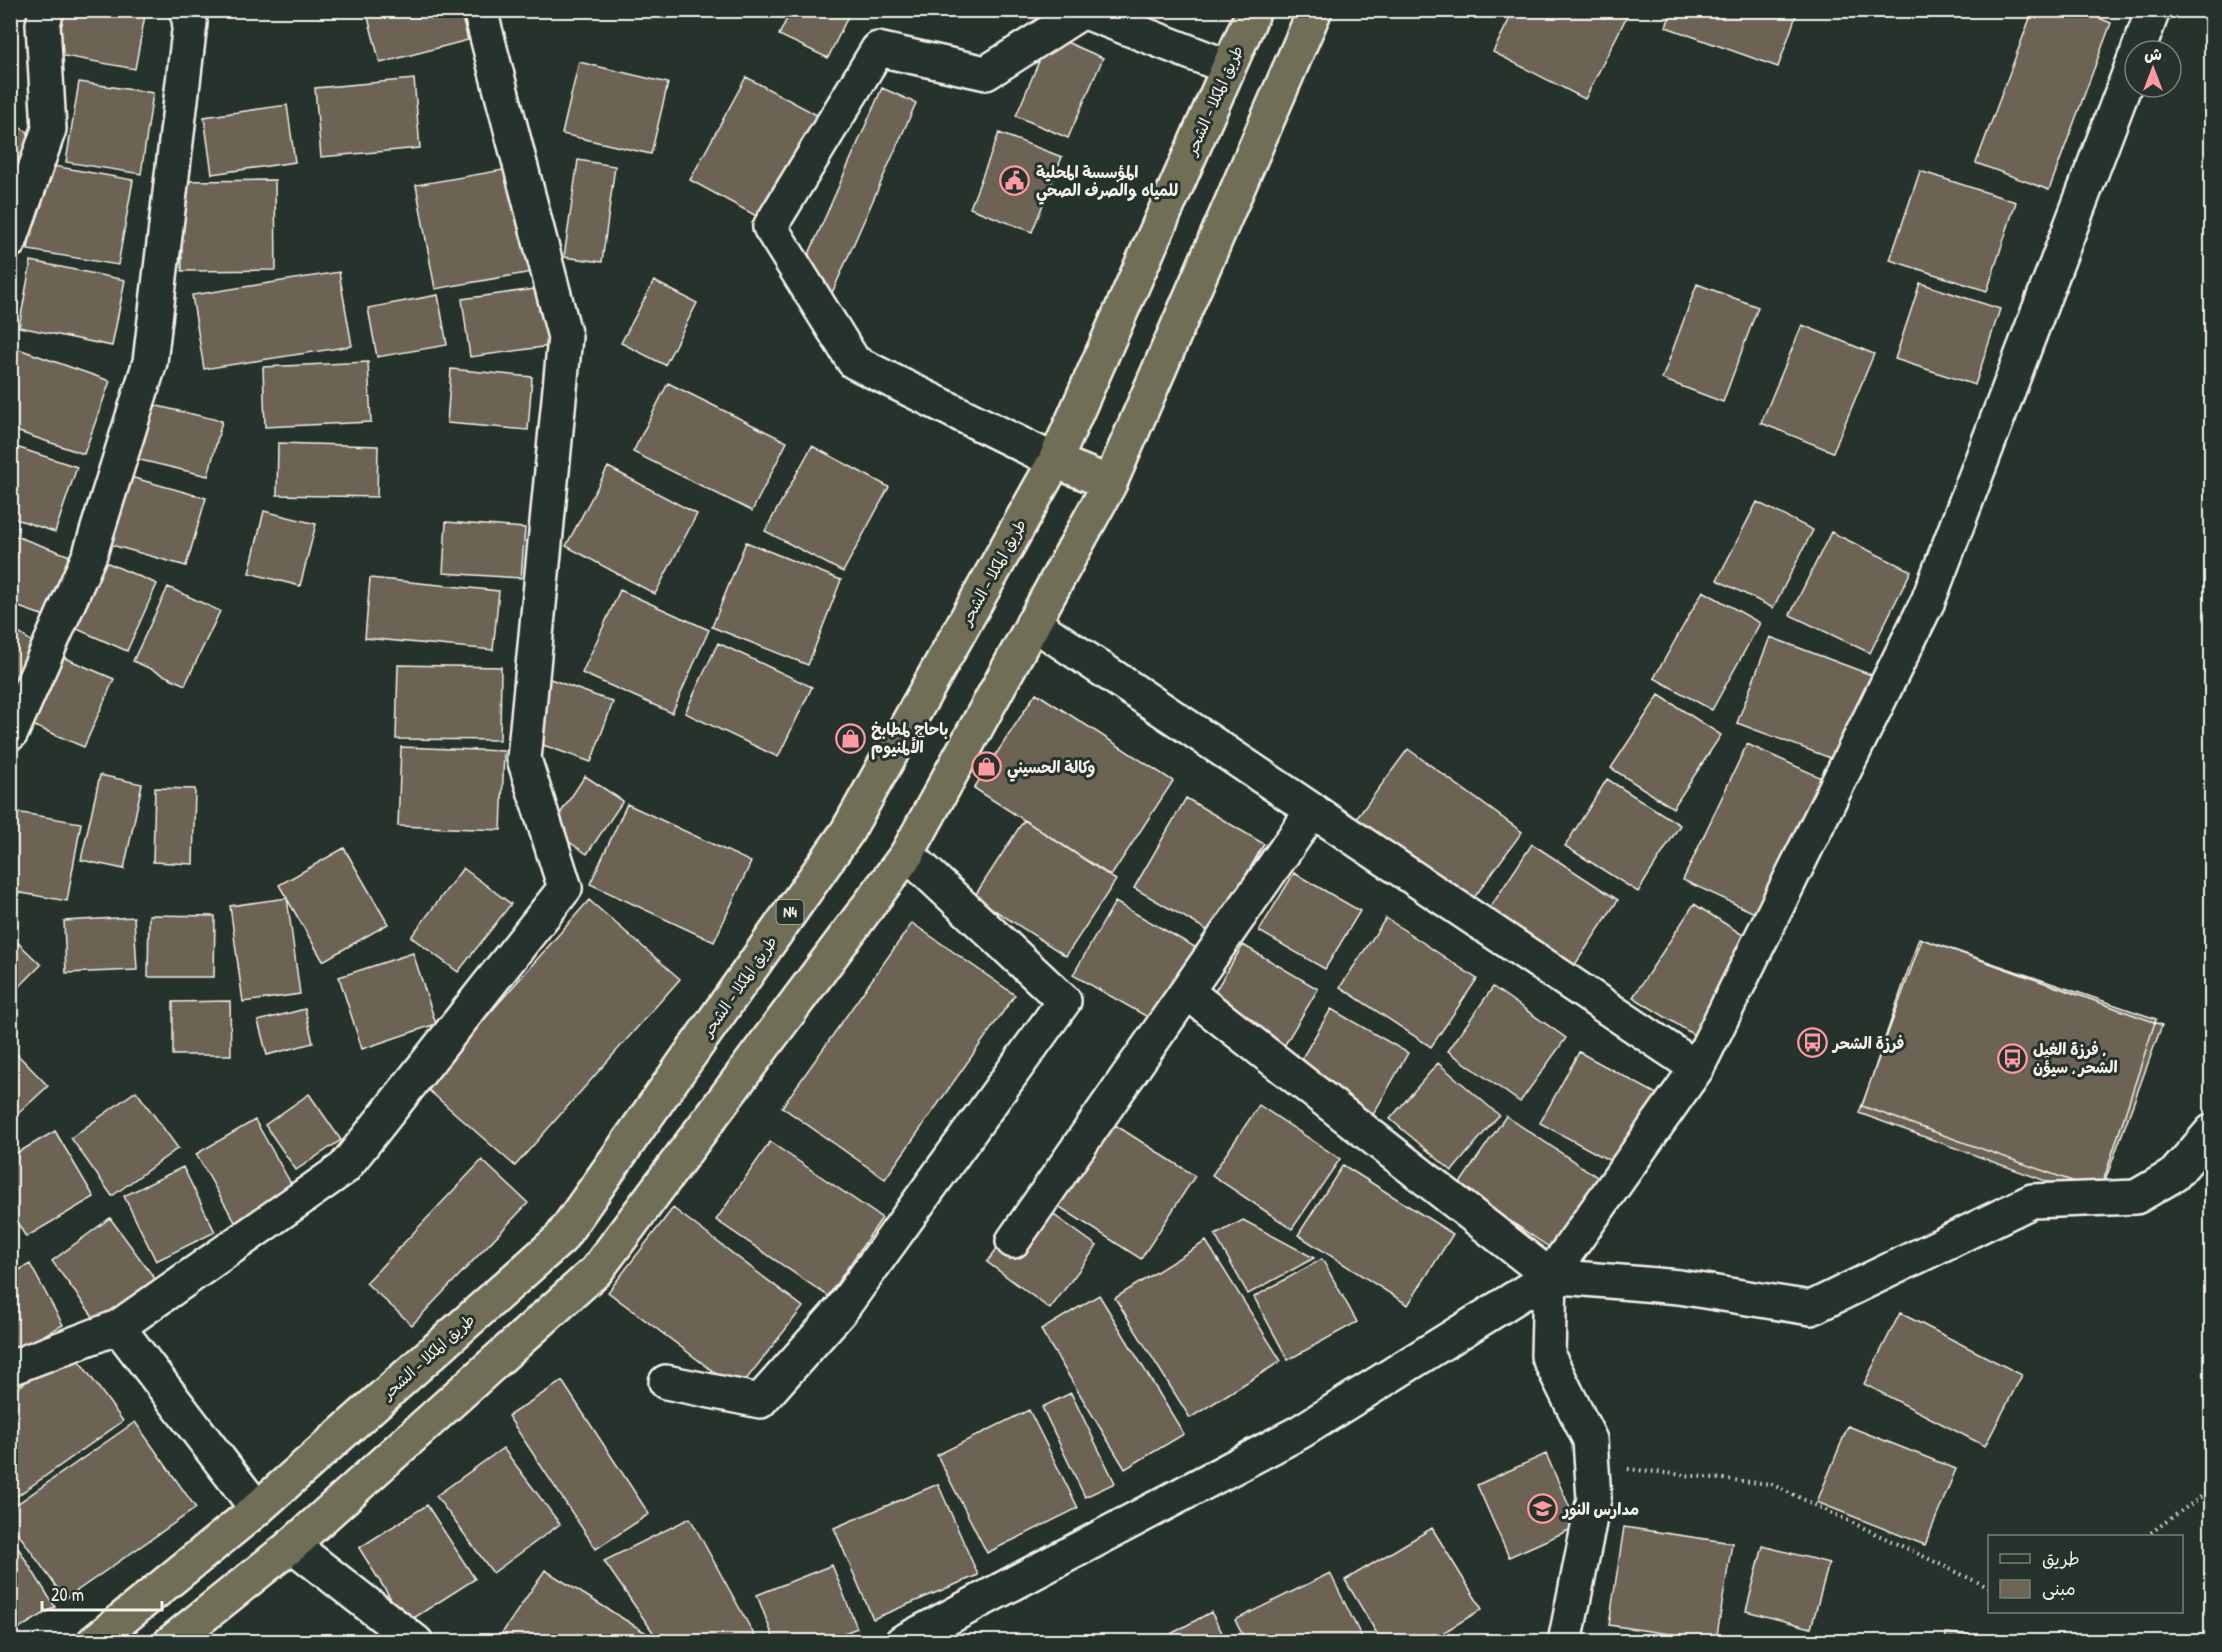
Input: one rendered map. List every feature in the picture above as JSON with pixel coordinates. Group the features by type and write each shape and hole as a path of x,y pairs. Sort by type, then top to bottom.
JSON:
{"highway":[{"name":"طريق المكلا - الشحر","path":"94,1641 257,1509 560,1239 847,832 1055,461 1254,10"},
{"path":"171,1641 292,1545 596,1271 907,854 1110,483 1315,10"},
{"path":"1055,461 1110,483"}],"street":[{"path":"10,241 49,129 43,24 47,10"},
{"path":"11,733 90,554 150,362 190,23 186,10"},
{"path":"10,1368 118,1327 344,1168 565,888 524,759 565,337 480,10"},
{"path":"2142,39 2153,10"},
{"path":"1055,461 854,362 770,227 878,49 986,73 1083,11 1228,67"},
{"path":"902,1641 1300,1432 1550,1276 1697,1068 1928,602 2123,90"},
{"path":"1033,623 1697,1068"},
{"path":"1013,1241 1313,810"},
{"path":"666,1383 760,1401 842,1310 1064,1001 907,854"},
{"path":"1187,992 1550,1276 1679,1287 1811,1308 2032,1201 2136,1197 2174,1175 2211,1131"},
{"path":"1550,1276 1548,1356 1590,1440 1594,1498 1565,1641"},
{"path":"118,1327 257,1509"},
{"path":"292,1545 416,1641"}],"path":[{"path":"1592,1466 1771,1484 1988,1588"},
{"path":"2147,1535 2211,1489"}],"building":[{"path":"56,10 146,10 135,69 48,53"},
{"path":"366,10 460,10 468,40 380,63"},
{"path":"791,10 851,10 828,58 779,35"},
{"path":"1514,10 1630,10 1585,99 1493,52"},
{"path":"1672,10 1798,10 1778,67 1666,27"},
{"path":"2033,10 2079,10 2111,23 2049,190 1976,163"},
{"path":"1050,35 1103,58 1068,138 1016,116"},
{"path":"579,62 668,83 651,154 562,134"},
{"path":"746,77 817,115 760,218 690,180"},
{"path":"414,79 420,148 321,157 315,88"},
{"path":"79,82 153,93 141,174 66,162"},
{"path":"882,88 916,103 832,293 798,279"},
{"path":"287,105 295,162 212,174 204,117"},
{"path":"10,123 44,140 10,199"},
{"path":"999,133 1062,157 1032,232 970,208"},
{"path":"578,160 615,166 602,262 564,257"},
{"path":"42,164 133,180 118,265 28,250"},
{"path":"514,168 532,272 435,289 416,185"},
{"path":"1920,171 2016,202 1987,291 1890,260"},
{"path":"275,180 276,270 182,271 181,181"},
{"path":"31,261 125,280 112,346 19,327"},
{"path":"339,272 352,346 204,369 192,295"},
{"path":"654,281 697,303 665,365 621,343"},
{"path":"1920,283 2000,309 1975,385 1895,359"},
{"path":"1697,284 1758,307 1723,402 1662,379"},
{"path":"549,287 557,345 470,357 462,299"},
{"path":"438,295 447,345 377,357 368,308"},
{"path":"1802,325 1874,354 1833,452 1761,423"},
{"path":"10,346 110,381 84,454 10,429"},
{"path":"368,362 371,422 265,427 263,367"},
{"path":"451,369 532,377 528,430 447,423"},
{"path":"668,383 787,442 752,511 633,452"},
{"path":"149,404 222,421 208,476 136,459"},
{"path":"278,443 378,446 377,497 277,495"},
{"path":"10,445 77,467 55,532 10,517"},
{"path":"812,446 889,487 843,572 765,531"},
{"path":"608,467 697,514 655,594 566,546"},
{"path":"127,476 206,498 186,566 108,544"},
{"path":"1757,502 1813,530 1773,608 1717,580"},
{"path":"264,511 316,524 300,586 249,573"},
{"path":"446,522 525,528 521,578 443,573"},
{"path":"1831,532 1911,571 1870,653 1790,615"},
{"path":"10,534 81,560 59,621 10,604"},
{"path":"746,542 841,580 808,665 712,627"},
{"path":"96,558 157,584 127,651 66,624"},
{"path":"370,578 499,591 493,650 365,638"},
{"path":"168,587 220,611 185,685 133,661"},
{"path":"620,590 709,630 672,713 582,673"},
{"path":"1703,591 1760,623 1712,710 1654,678"},
{"path":"10,627 41,648 10,690"},
{"path":"1770,637 1890,682 1857,768 1737,723"},
{"path":"718,643 812,687 778,757 685,713"},
{"path":"53,653 114,679 84,747 23,721"},
{"path":"398,665 501,667 500,740 396,739"},
{"path":"534,673 613,702 591,762 512,734"},
{"path":"1036,693 1173,781 1111,876 974,788"},
{"path":"1659,695 1721,735 1673,808 1611,768"},
{"path":"1747,744 1835,784 1772,921 1683,880"},
{"path":"401,747 504,751 501,830 398,826"},
{"path":"1408,749 1522,832 1465,910 1351,826"},
{"path":"100,775 142,784 124,869 81,860"},
{"path":"585,776 623,801 587,854 550,829"},
{"path":"1607,779 1680,825 1638,892 1565,846"},
{"path":"155,788 195,789 193,864 153,862"},
{"path":"1186,798 1264,844 1212,933 1134,888"},
{"path":"627,804 751,862 714,942 590,884"},
{"path":"10,811 81,823 67,901 10,891"},
{"path":"1024,820 1116,880 1066,956 974,897"},
{"path":"1532,844 1618,900 1570,972 1484,917"},
{"path":"344,848 388,924 323,961 279,885"},
{"path":"463,868 511,904 458,972 411,937"},
{"path":"1294,873 1360,911 1325,969 1259,931"},
{"path":"287,898 300,994 243,1002 230,906"},
{"path":"589,900 680,979 515,1166 425,1087"},
{"path":"1115,902 1202,951 1160,1024 1073,975"},
{"path":"1694,904 1754,942 1694,1035 1633,997"},
{"path":"149,915 215,916 214,977 148,977"},
{"path":"134,917 137,970 66,973 64,921"},
{"path":"1386,918 1477,979 1431,1047 1340,987"},
{"path":"912,923 1015,995 885,1179 782,1107"},
{"path":"10,935 41,965 10,996"},
{"path":"1919,938 2156,1019 2100,1191 1862,1106"},
{"path":"1922,939 2162,1025 2098,1200 1859,1113"},
{"path":"1243,945 1318,989 1274,1063 1198,1019"},
{"path":"413,953 436,1024 362,1049 339,977"},
{"path":"1493,987 1566,1038 1520,1102 1448,1051"},
{"path":"230,1001 231,1055 173,1055 173,1002"},
{"path":"305,1009 313,1043 267,1055 258,1021"},
{"path":"1331,1009 1408,1053 1370,1120 1292,1075"},
{"path":"10,1047 48,1086 10,1121"},
{"path":"1579,1052 1666,1099 1627,1170 1540,1123"},
{"path":"1438,1063 1499,1115 1452,1171 1390,1119"},
{"path":"136,1091 178,1148 112,1196 71,1138"},
{"path":"309,1094 341,1140 296,1170 265,1125"},
{"path":"1259,1105 1340,1159 1292,1229 1212,1175"},
{"path":"1098,1114 1195,1176 1141,1259 1044,1197"},
{"path":"1506,1116 1600,1179 1552,1249 1458,1186"},
{"path":"255,1120 298,1196 239,1229 196,1154"},
{"path":"55,1131 94,1197 26,1237 10,1210 10,1157"},
{"path":"770,1142 882,1218 828,1296 716,1220"},
{"path":"482,1160 528,1203 412,1325 366,1283"},
{"path":"1343,1165 1453,1234 1408,1305 1298,1235"},
{"path":"183,1167 215,1232 156,1261 124,1196"},
{"path":"1033,1200 1097,1246 1050,1309 987,1262"},
{"path":"673,1208 803,1307 738,1390 608,1292"},
{"path":"110,1218 158,1283 100,1326 52,1261"},
{"path":"1243,1220 1314,1258 1248,1294 1215,1235"},
{"path":"1206,1241 1281,1361 1190,1418 1115,1298"},
{"path":"1322,1259 1357,1322 1288,1360 1254,1297"},
{"path":"30,1264 63,1325 10,1353 10,1275"},
{"path":"1099,1295 1184,1434 1125,1469 1041,1330"},
{"path":"1900,1313 2022,1375 1985,1446 1864,1384"},
{"path":"72,1351 123,1421 10,1501 10,1393"},
{"path":"562,1381 649,1514 596,1549 508,1416"},
{"path":"1071,1393 1115,1483 1085,1497 1042,1407"},
{"path":"1029,1410 1078,1508 987,1553 937,1455"},
{"path":"135,1422 196,1508 65,1599 10,1522 10,1509"},
{"path":"1848,1426 1956,1469 1925,1545 1817,1502"},
{"path":"503,1448 560,1524 493,1573 436,1496"},
{"path":"1546,1454 1578,1526 1509,1557 1477,1485"},
{"path":"938,1484 978,1575 873,1619 834,1528"},
{"path":"427,1505 475,1579 406,1623 359,1548"},
{"path":"690,1518 758,1642 496,1642 545,1570 659,1641 604,1561"},
{"path":"1624,1527 1732,1543 1716,1641 1609,1625"},
{"path":"1432,1528 1482,1609 1428,1642 1382,1642 1345,1580"},
{"path":"10,1535 55,1607 10,1634"},
{"path":"1763,1546 1829,1563 1811,1628 1746,1611"},
{"path":"832,1565 857,1628 822,1642 775,1642 757,1595"},
{"path":"1330,1573 1364,1642 1246,1642 1235,1620"},
{"path":"1211,1612 1227,1642 1156,1642"},
{"path":"1946,1633 1999,1638 1998,1642 1945,1642"}],"place":[{"name":"المؤسسة المحلية للمياه والصرف الصحي","path":"1015,181"},
{"name":"باحاج لمطابخ الألمنيوم","path":"850,738"},
{"name":"وكالة الحسيني","path":"986,767"},
{"name":"فرزة الشحر","path":"1812,1043"},
{"name":"فرزة الغيل , الشحر , سيؤن","path":"2012,1058"},
{"name":"مدارس النور","path":"1542,1509"}]}
